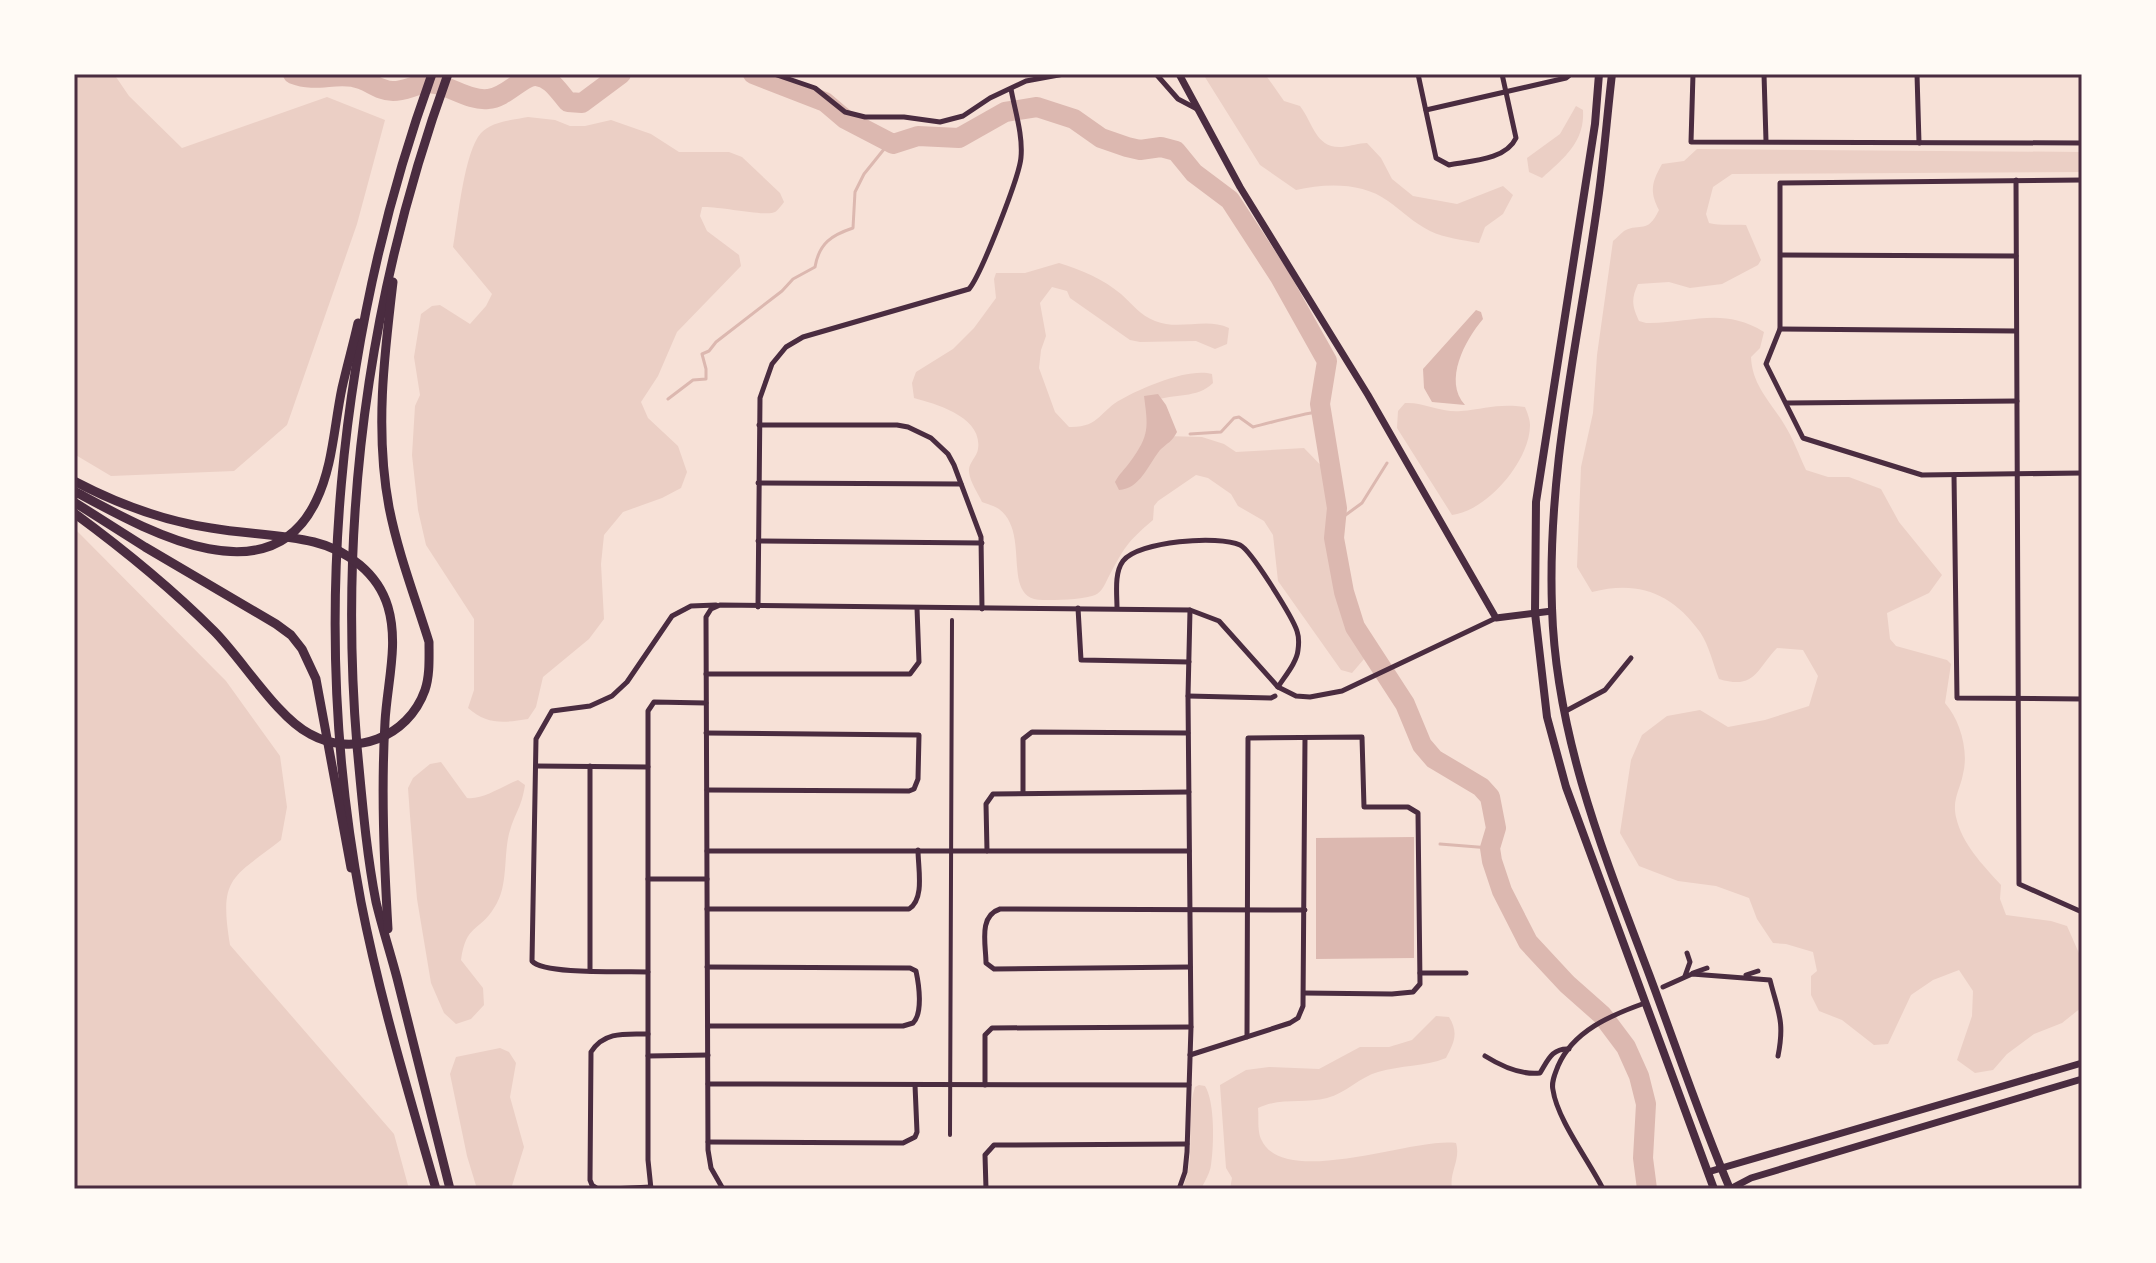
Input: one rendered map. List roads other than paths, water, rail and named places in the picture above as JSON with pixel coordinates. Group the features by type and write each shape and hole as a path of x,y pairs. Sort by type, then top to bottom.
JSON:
{"highway":[{"path":"74,491 147,528 217,551 263,550 279,543 300,526 316,503 326,474 342,388 407,148 432,74"},
{"path":"448,74 421,153 376,330 364,405 352,529 351,672 363,820 376,903 450,1189"},
{"path":"361,902 338,710 336,566 352,389 384,231"},
{"path":"74,513 151,573 215,632 295,725 333,744 365,743 392,733 406,722 424,694 430,663 429,642 389,507 383,464 382,386 400,231"},
{"path":"74,481 105,497 175,520 317,543 339,550 367,572 387,605 392,627 382,793 389,948"},
{"path":"74,502 276,624 291,635 302,649 316,679 347,855 361,902 382,1001 436,1189"}],"main road":[{"path":"1599,74 1593,137 1536,502 1535,613 1547,717 1566,787 1714,1189"},
{"path":"1612,74 1598,200 1558,445 1551,534 1552,611 1563,712 1579,781 1601,848 1730,1189"}],"street":[{"path":"774,74 815,88 845,112 865,117 904,117 940,122 963,116 990,98 1026,81 1064,74"},
{"path":"1156,74 1178,99 1199,111"},
{"path":"1179,74 1240,187 1368,395 1496,618"},
{"path":"1418,74 1436,158 1449,165 1496,156 1514,143 1516,138 1502,74"},
{"path":"1426,110 1566,78 1571,74"},
{"path":"1693,74 1691,142 2082,143"},
{"path":"1764,74 1766,141"},
{"path":"1917,74 1919,143"},
{"path":"758,607 759,425 760,398 766,375 792,342 820,331 962,292 977,280 1021,159 1011,89"},
{"path":"2016,180 2019,884 2082,912"},
{"path":"2082,180 1780,183 1780,329 1766,364 1803,438 1922,475 2082,473"},
{"path":"1781,255 2016,256"},
{"path":"1780,329 2016,331"},
{"path":"1787,403 2017,401"},
{"path":"759,425 908,427 931,438 948,454 982,543 982,609"},
{"path":"1954,475 1957,698 2082,699"},
{"path":"758,483 961,484"},
{"path":"758,541 982,543"},
{"path":"1117,608 1119,568 1126,557 1136,550 1166,542 1228,542 1240,545 1256,562 1296,629 1298,653 1278,687"},
{"path":"720,605 711,609 706,617 707,967 708,1142 711,1168 723,1189"},
{"path":"648,972 540,967 532,961 536,739 552,711 590,706 612,696 627,682 672,616 691,606 1199,611 1219,621 1278,687 1296,696 1333,694 1496,618 1552,611"},
{"path":"706,674 910,674 919,662 917,608"},
{"path":"1078,608 1081,660 1189,662"},
{"path":"1179,1189 1185,1172 1191,1027 1190,610"},
{"path":"950,1135 952,620"},
{"path":"1563,712 1605,690 1631,658"},
{"path":"1188,696 1275,696"},
{"path":"611,1189 651,1188 648,1160 650,706 654,702 706,703"},
{"path":"1023,793 1023,739 1032,732 1188,733"},
{"path":"706,733 919,735 918,779 914,789 909,791 707,790"},
{"path":"1247,1037 1248,738 1362,737 1364,807 1408,807 1418,813 1418,988 1413,992 1392,994 1304,993"},
{"path":"1190,1055 1298,1018 1304,993 1305,738"},
{"path":"536,766 648,767"},
{"path":"590,766 590,971"},
{"path":"987,851 986,804 993,794 1189,792"},
{"path":"707,909 909,909 914,906 918,896 918,850"},
{"path":"707,851 1189,851"},
{"path":"648,879 707,879"},
{"path":"1190,967 994,969 986,963 986,921 989,914 1000,909 1305,910"},
{"path":"1684,977 1690,962 1687,953"},
{"path":"707,967 910,968 916,971 918,978 918,1016 913,1023 903,1026 708,1026"},
{"path":"1663,987 1707,968"},
{"path":"1741,977 1758,971"},
{"path":"1420,973 1466,973"},
{"path":"1692,974 1770,980 1782,1028 1778,1056"},
{"path":"1774,982 1775,996"},
{"path":"1603,1189 1561,1114 1552,1088 1561,1060 1581,1035 1597,1024 1646,1002"},
{"path":"985,1085 985,1035 992,1028 1191,1027"},
{"path":"598,1189 590,1180 591,1052 594,1046 611,1035 648,1034"},
{"path":"1485,1056 1518,1071 1536,1074 1560,1048 1570,1049"},
{"path":"648,1056 708,1055"},
{"path":"1708,1172 2082,1063"},
{"path":"1730,1189 1751,1178 2082,1079"},
{"path":"708,1084 1189,1085"},
{"path":"708,1142 910,1142 917,1132 915,1085"},
{"path":"986,1189 985,1155 994,1145 1187,1144"}],"waterway":[{"path":"293,74 309,78 353,77 393,91 435,84 481,99 495,98 536,76 550,82 568,102 582,103 621,74"},
{"path":"753,74 825,102 845,119 893,144 918,136 959,138 1005,112 1037,107 1074,119 1101,138 1127,147 1140,150 1161,147 1176,151 1194,173 1230,200 1280,277 1327,361 1320,404 1337,508 1334,538 1344,592 1355,627 1405,704 1422,745 1434,759 1481,787 1490,797 1496,828 1490,848 1492,861 1502,891 1528,942 1567,984 1602,1015 1626,1047 1639,1076 1646,1104 1643,1158 1647,1189"},
{"path":"668,399 693,380 706,379 702,354 793,279 815,267 828,241 853,228 855,192 864,174 889,143"},
{"path":"1190,434 1221,432 1234,418 1239,417 1253,427 1321,411"},
{"path":"1336,522 1362,503 1387,463"},
{"path":"1440,844 1490,848"}]}
